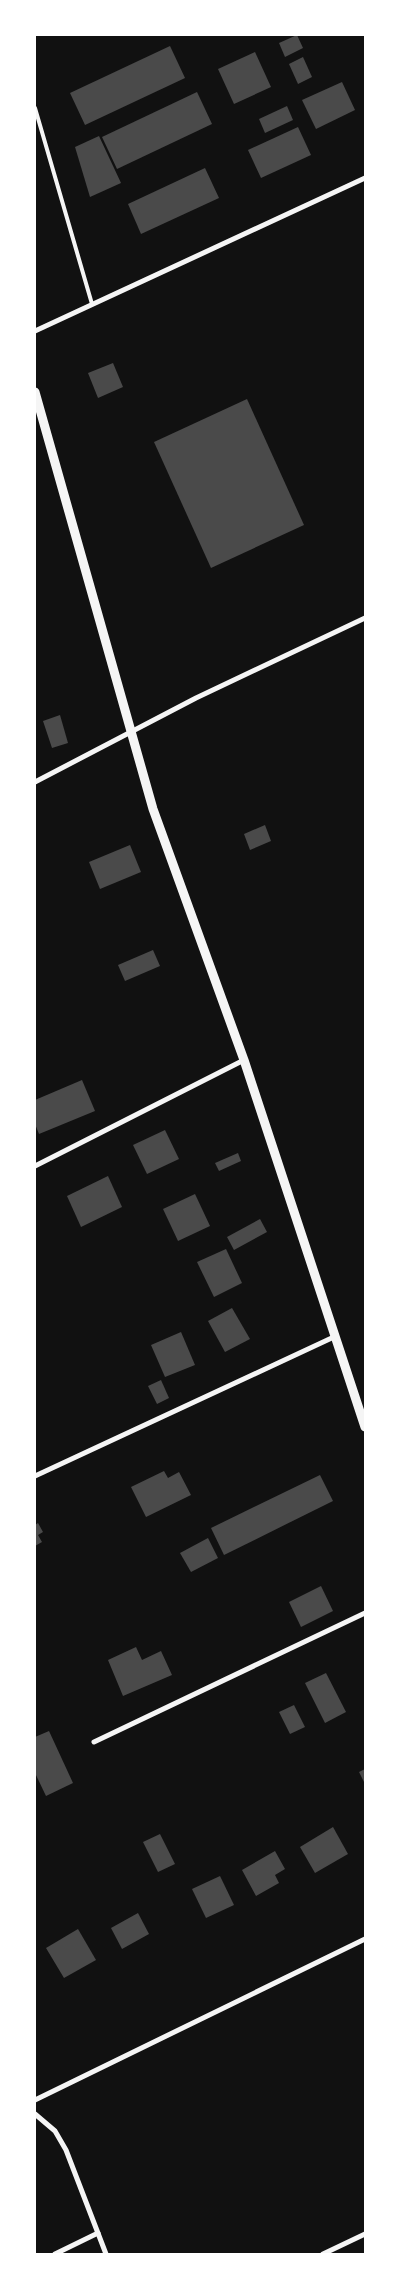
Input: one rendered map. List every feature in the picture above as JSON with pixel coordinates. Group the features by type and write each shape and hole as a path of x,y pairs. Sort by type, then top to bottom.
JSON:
{"street":[{"path":"35,331 365,178"},
{"path":"35,392 153,809 244,1060 365,1427"},
{"path":"35,782 196,698 365,618"},
{"path":"35,1166 244,1060"},
{"path":"35,1476 336,1336"},
{"path":"94,1742 365,1613"},
{"path":"35,2100 365,1939"},
{"path":"35,2114 55,2131 66,2150 106,2254"},
{"path":"54,2254 98,2233"},
{"path":"323,2254 365,2234"}],"lane":[{"path":"35,108 92,304"}],"building":[{"path":"297,35 303,48 285,57 279,43"},
{"path":"170,46 185,78 85,125 70,93"},
{"path":"255,52 271,87 234,104 218,69"},
{"path":"303,57 312,77 298,84 289,64"},
{"path":"342,82 355,110 316,129 302,100"},
{"path":"197,92 212,124 117,169 102,137"},
{"path":"287,106 293,120 265,133 259,119"},
{"path":"298,127 311,155 261,178 248,150"},
{"path":"99,136 121,183 90,197 75,147"},
{"path":"205,168 219,198 141,234 128,204"},
{"path":"113,363 123,387 98,398 88,373"},
{"path":"247,399 304,525 211,568 154,442"},
{"path":"60,715 68,743 52,748 43,721"},
{"path":"265,825 271,841 250,850 244,834"},
{"path":"130,845 141,872 100,889 89,862"},
{"path":"153,950 160,966 125,981 118,965"},
{"path":"82,1080 95,1111 39,1134 35,1124 35,1100"},
{"path":"165,1130 179,1159 147,1174 133,1145"},
{"path":"238,1153 241,1161 219,1171 215,1163"},
{"path":"108,1176 122,1207 81,1227 67,1196"},
{"path":"195,1194 210,1226 178,1241 163,1209"},
{"path":"260,1219 267,1232 234,1250 227,1237"},
{"path":"226,1249 242,1283 214,1297 197,1262"},
{"path":"232,1308 250,1339 225,1352 208,1321"},
{"path":"181,1332 195,1365 165,1377 151,1345"},
{"path":"161,1380 169,1398 157,1404 148,1386"},
{"path":"164,1471 168,1478 179,1472 191,1495 146,1517 131,1487"},
{"path":"320,1475 333,1501 224,1555 211,1528"},
{"path":"38,1523 43,1532 38,1535 42,1542 35,1546 35,1525"},
{"path":"208,1538 218,1558 191,1572 180,1553"},
{"path":"321,1586 333,1611 301,1627 289,1602"},
{"path":"136,1647 142,1660 161,1651 172,1675 123,1696 108,1660"},
{"path":"326,1673 346,1712 325,1723 305,1683"},
{"path":"294,1705 305,1727 290,1734 279,1712"},
{"path":"49,1731 73,1783 46,1796 35,1773 35,1737"},
{"path":"365,1769 365,1784 359,1772"},
{"path":"333,1827 348,1854 315,1873 300,1847"},
{"path":"160,1834 175,1864 158,1872 143,1842"},
{"path":"275,1851 285,1869 275,1875 279,1883 256,1896 242,1870"},
{"path":"220,1876 234,1905 206,1918 192,1889"},
{"path":"138,1913 149,1934 122,1949 111,1928"},
{"path":"78,1929 96,1960 64,1978 46,1948"}]}
